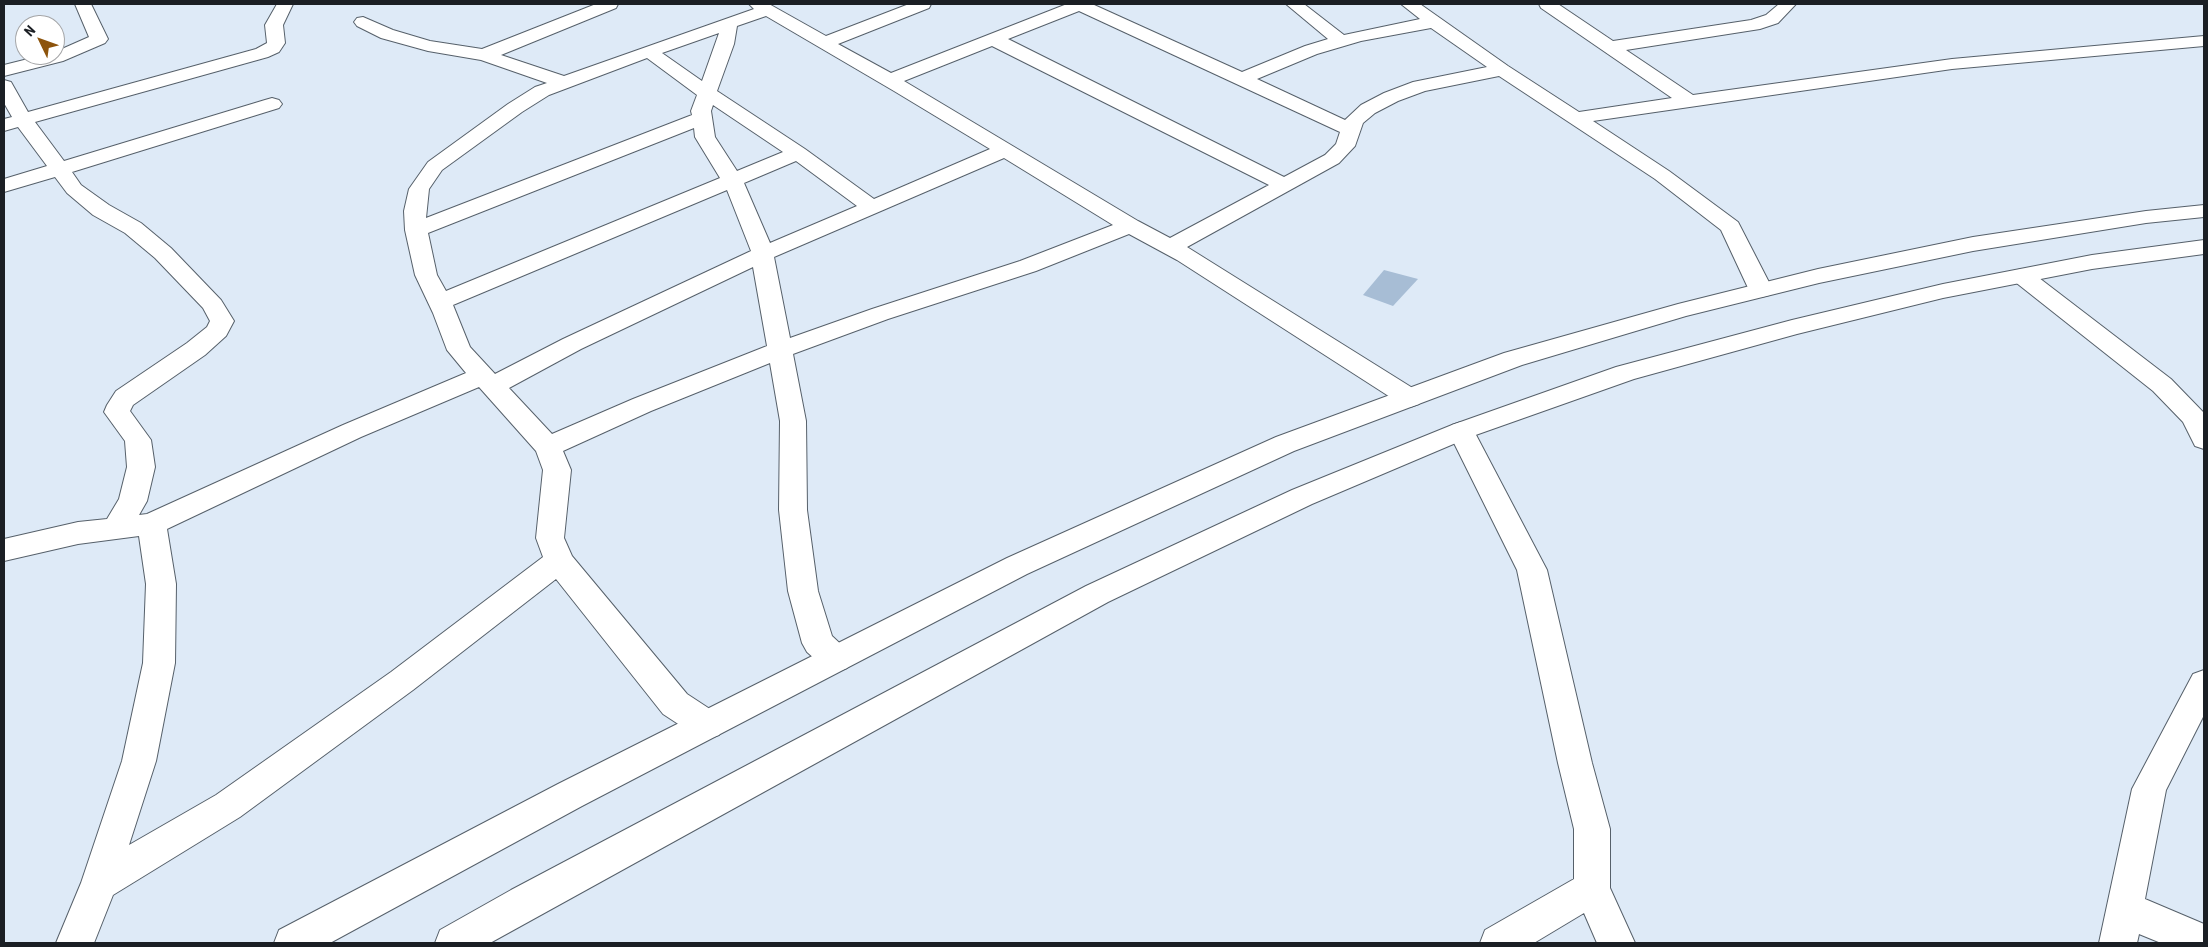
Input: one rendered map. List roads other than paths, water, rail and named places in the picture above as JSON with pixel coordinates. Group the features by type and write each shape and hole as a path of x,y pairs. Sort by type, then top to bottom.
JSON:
{"street":[{"path":"14,122 262,53 273,48 276,43 274,25 284,4"},
{"path":"824,42 923,4"},
{"path":"890,80 1080,4 1352,130"},
{"path":"1294,4 1341,41"},
{"path":"1409,4 1502,70 1662,175 1730,227 1761,290"},
{"path":"1547,4 1690,102"},
{"path":"1610,47 1754,25 1772,19 1788,4"},
{"path":"4,71 84,48 99,39 90,5"},
{"path":"484,55 600,5"},
{"path":"707,725 675,704 559,561 550,538 557,470 548,447 459,350 426,275 416,230 415,211 418,189 434,166 514,108 563,82 729,24 762,7 890,80 1130,226 1171,247 1410,398"},
{"path":"363,22 387,34 428,46 484,55 563,82"},
{"path":"1241,79 1311,50 1341,41 1433,22"},
{"path":"729,24 725,44 701,111 705,137 732,181 755,231 763,254 793,422 793,510 803,591 818,644 836,659"},
{"path":"993,39 1283,184"},
{"path":"1576,118 1942,65 2204,41"},
{"path":"650,52 707,93 798,153 872,207"},
{"path":"1171,247 1283,184 1332,159 1345,146 1354,121 1368,109 1391,97 1420,86 1502,70"},
{"path":"4,86 14,122 59,169 74,189 101,210 132,228 163,253 213,305 222,321 217,331 196,349 125,397 120,404 117,412 138,440 140,467 133,502 115,529"},
{"path":"4,186 272,104"},
{"path":"416,230 702,118"},
{"path":"4,550 78,533 152,524 352,431 488,381 572,344 763,254 1004,150"},
{"path":"439,302 798,153"},
{"path":"293,943 570,795 1044,554 1285,444 1512,359 1678,311 1818,276 1973,244 2146,217 2204,210"},
{"path":"548,447 642,405 780,350 880,314 1028,266 1130,226"},
{"path":"454,943 532,899 1098,594 1302,497 1461,431 1625,373 1905,300 2092,262 2204,248"},
{"path":"2022,276 2162,385 2201,426"},
{"path":"1461,431 1532,570 1575,763 1592,829 1592,888 1616,943"},
{"path":"75,943 99,883 139,761 159,663 161,584 152,524"},
{"path":"99,883 228,806 402,681 559,561"},
{"path":"2204,683 2149,789 2121,926 2204,943"},
{"path":"1499,943 1592,888"}]}
